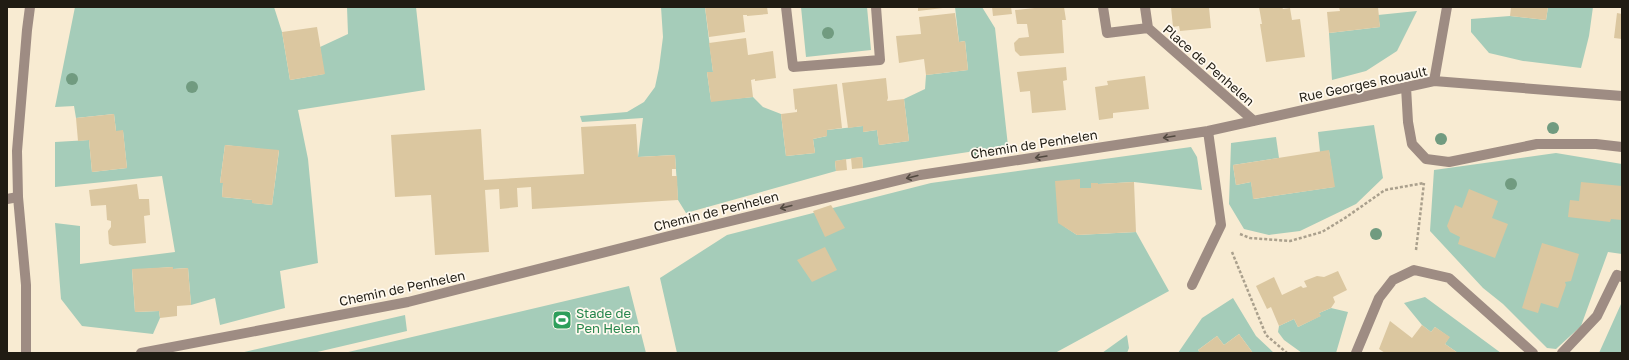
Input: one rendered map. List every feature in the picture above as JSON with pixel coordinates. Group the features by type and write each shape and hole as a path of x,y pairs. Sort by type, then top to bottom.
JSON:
{"street":[{"path":"26,353 26,285 18,197 17,151 30,7"},
{"path":"786,7 793,67 880,60 876,7"},
{"name":"Place de Penhelen","path":"1103,7 1107,33 1148,28"},
{"name":"Place de Penhelen","path":"1145,7 1148,28 1254,121"},
{"path":"1434,81 1447,7"},
{"name":"Rue Georges Rouault","path":"1208,131 1434,81 1622,96"},
{"path":"1406,87 1408,122 1412,144 1426,159 1448,162 1536,144 1596,144 1622,147"},
{"path":"1192,285 1221,225 1208,131"},
{"name":"Chemin de Penhelen","path":"141,353 408,302 669,236 920,175 1208,131"},
{"path":"7,199 18,197"},
{"path":"1356,353 1379,298 1393,280 1414,270 1450,278 1533,353"},
{"path":"1562,353 1598,316 1617,275 1622,277"}],"path":[{"path":"1414,270 1426,159"},
{"path":"1221,225 1250,238 1290,241 1322,232 1385,190 1424,183"},
{"path":"1221,225 1266,335 1287,353"}],"green space":[{"path":"75,7 274,7 282,32 290,80 324,74 320,47 348,34 347,7 416,7 425,90 298,110 308,159 318,263 280,271 285,308 220,325 215,298 191,305 188,268 173,269 172,267 132,270 135,312 159,311 160,318 153,334 82,326 61,299 55,223 80,226 80,264 175,252 162,176 55,187 55,142 89,140 92,172 127,168 123,131 116,131 114,114 76,118 74,106 55,107","holes":["225,145 279,151 272,205 253,203 252,200 222,197 223,183 220,183"]},
{"path":"661,7 705,7 713,72 707,72 711,101 753,97 763,107 781,114 786,156 815,153 813,139 827,136 827,130 863,126 863,132 877,130 879,145 909,141 904,99 925,89 926,75 968,70 965,41 959,42 955,7 982,7 995,28 1008,146 863,168 862,157 835,161 836,171 686,213 678,200 675,155 638,157 643,118 582,122 580,116 627,112 644,102 655,87 659,68 663,37"},
{"path":"801,7 867,7 871,50 806,57"},
{"path":"1548,7 1593,7 1589,36 1581,68 1523,61 1489,53 1471,32 1471,19 1510,16 1546,20"},
{"path":"1417,11 1397,51 1366,71 1332,80 1329,33 1380,27 1378,15"},
{"path":"1374,125 1383,178 1356,204 1300,231 1269,235 1244,229 1229,204 1231,143 1276,137 1279,158 1233,165 1236,185 1251,182 1254,199 1334,187 1329,151 1320,152 1318,132"},
{"path":"1191,147 1197,157 1202,190 1134,182 1092,183 1091,188 1080,188 1080,179 1065,227 1077,235 1136,232 1169,291 1055,353 677,353 660,278 727,235 931,183"},
{"path":"1556,153 1622,164 1622,254 1608,252 1581,326 1556,349 1547,348 1503,304 1483,288 1430,231 1434,170"},
{"name":"Stade de Pen Helen","path":"629,286 646,353 344,353"},
{"path":"1425,297 1501,353 1458,353 1445,344 1449,337 1435,327 1431,332 1422,325 1404,303"},
{"path":"1233,298 1256,336 1274,353 1253,353 1239,334 1224,345 1217,336 1198,350 1200,353 1178,353 1202,318"},
{"path":"1621,304 1622,353 1599,353"},
{"path":"1331,308 1348,312 1336,353 1302,353 1284,340 1278,332 1279,326 1294,319 1298,327 1320,316 1319,313"},
{"path":"405,315 407,331 313,353 240,353"},
{"path":"1127,335 1129,348 1127,353 1102,353"}],"building":[{"path":"705,7 767,7 768,14 743,15 745,32 709,37"},
{"path":"918,7 943,7 943,8 918,11"},
{"path":"992,7 1011,7 1012,14 993,16"},
{"path":"1044,7 1064,7 1066,20 1062,20 1064,53 1020,56 1015,51 1014,43 1019,38 1029,37 1027,24 1017,24 1015,10"},
{"path":"1171,7 1209,7 1211,28 1180,31 1179,26 1173,27"},
{"path":"1259,7 1282,7 1283,9 1290,8 1292,20 1300,19 1305,57 1266,62"},
{"path":"1339,7 1378,7 1380,27 1329,33 1327,12 1340,11"},
{"path":"1511,7 1548,7 1546,20 1510,16"},
{"path":"955,13 959,42 965,41 968,70 926,75 924,59 899,63 896,36 921,34 919,17"},
{"path":"1617,13 1622,14 1622,39 1614,38"},
{"path":"317,27 325,74 290,80 282,32"},
{"path":"746,38 748,55 773,51 776,78 755,81 755,79 751,80 753,97 711,102 707,72 713,72 709,43"},
{"path":"1066,67 1067,80 1063,81 1066,110 1032,113 1030,91 1020,92 1017,72"},
{"path":"1145,76 1149,109 1113,113 1113,118 1099,120 1095,87 1108,85 1107,81"},
{"path":"886,78 887,101 904,99 909,141 879,145 877,130 863,132 863,126 848,128 842,83"},
{"path":"837,84 842,128 827,130 827,136 813,139 815,153 786,156 781,114 797,112 797,109 795,110 793,89"},
{"path":"114,114 116,131 123,130 127,168 92,172 89,140 78,141 76,118"},
{"path":"636,124 638,157 675,155 676,169 672,169 672,176 677,176 678,200 532,209 531,187 517,188 518,207 500,209 499,189 485,190 489,252 435,255 431,195 395,197 391,135 481,129 484,180 584,174 581,127"},
{"path":"225,145 279,150 272,205 252,203 252,200 222,197 223,183 220,183"},
{"path":"1329,150 1335,187 1253,199 1251,182 1236,185 1233,165"},
{"path":"862,157 863,168 852,169 851,158"},
{"path":"846,159 847,170 836,171 835,161"},
{"path":"1080,179 1080,188 1091,188 1091,183 1134,182 1136,232 1077,235 1058,223 1055,181"},
{"path":"1581,182 1622,186 1622,220 1611,219 1610,222 1568,217 1570,200 1579,201"},
{"path":"137,184 139,199 149,199 150,215 144,216 146,243 113,246 109,244 108,231 111,227 111,221 107,220 106,205 91,206 89,190"},
{"path":"1469,189 1498,201 1492,218 1508,224 1495,258 1458,244 1460,237 1450,232 1447,226 1455,205 1462,208"},
{"path":"831,205 845,228 825,237 813,211"},
{"path":"1542,243 1579,254 1571,281 1565,282 1566,285 1558,308 1541,303 1538,313 1522,308"},
{"path":"825,247 837,270 812,282 797,260"},
{"path":"173,267 173,269 188,268 191,305 177,306 177,316 160,318 159,311 135,312 132,269"},
{"path":"1338,271 1347,290 1333,297 1335,302 1331,308 1319,313 1321,316 1298,327 1294,319 1279,326 1271,307 1267,309 1256,286 1274,277 1282,295 1301,286 1303,288 1307,287 1304,281 1317,276 1324,277"},
{"path":"1390,321 1412,338 1422,325 1431,332 1435,327 1450,337 1445,344 1458,353 1385,353 1379,349"},
{"path":"1239,334 1253,353 1200,353 1198,350 1217,336 1224,345"}],"place":[{"name":"Stade de Pen Helen","path":"562,320"}]}
